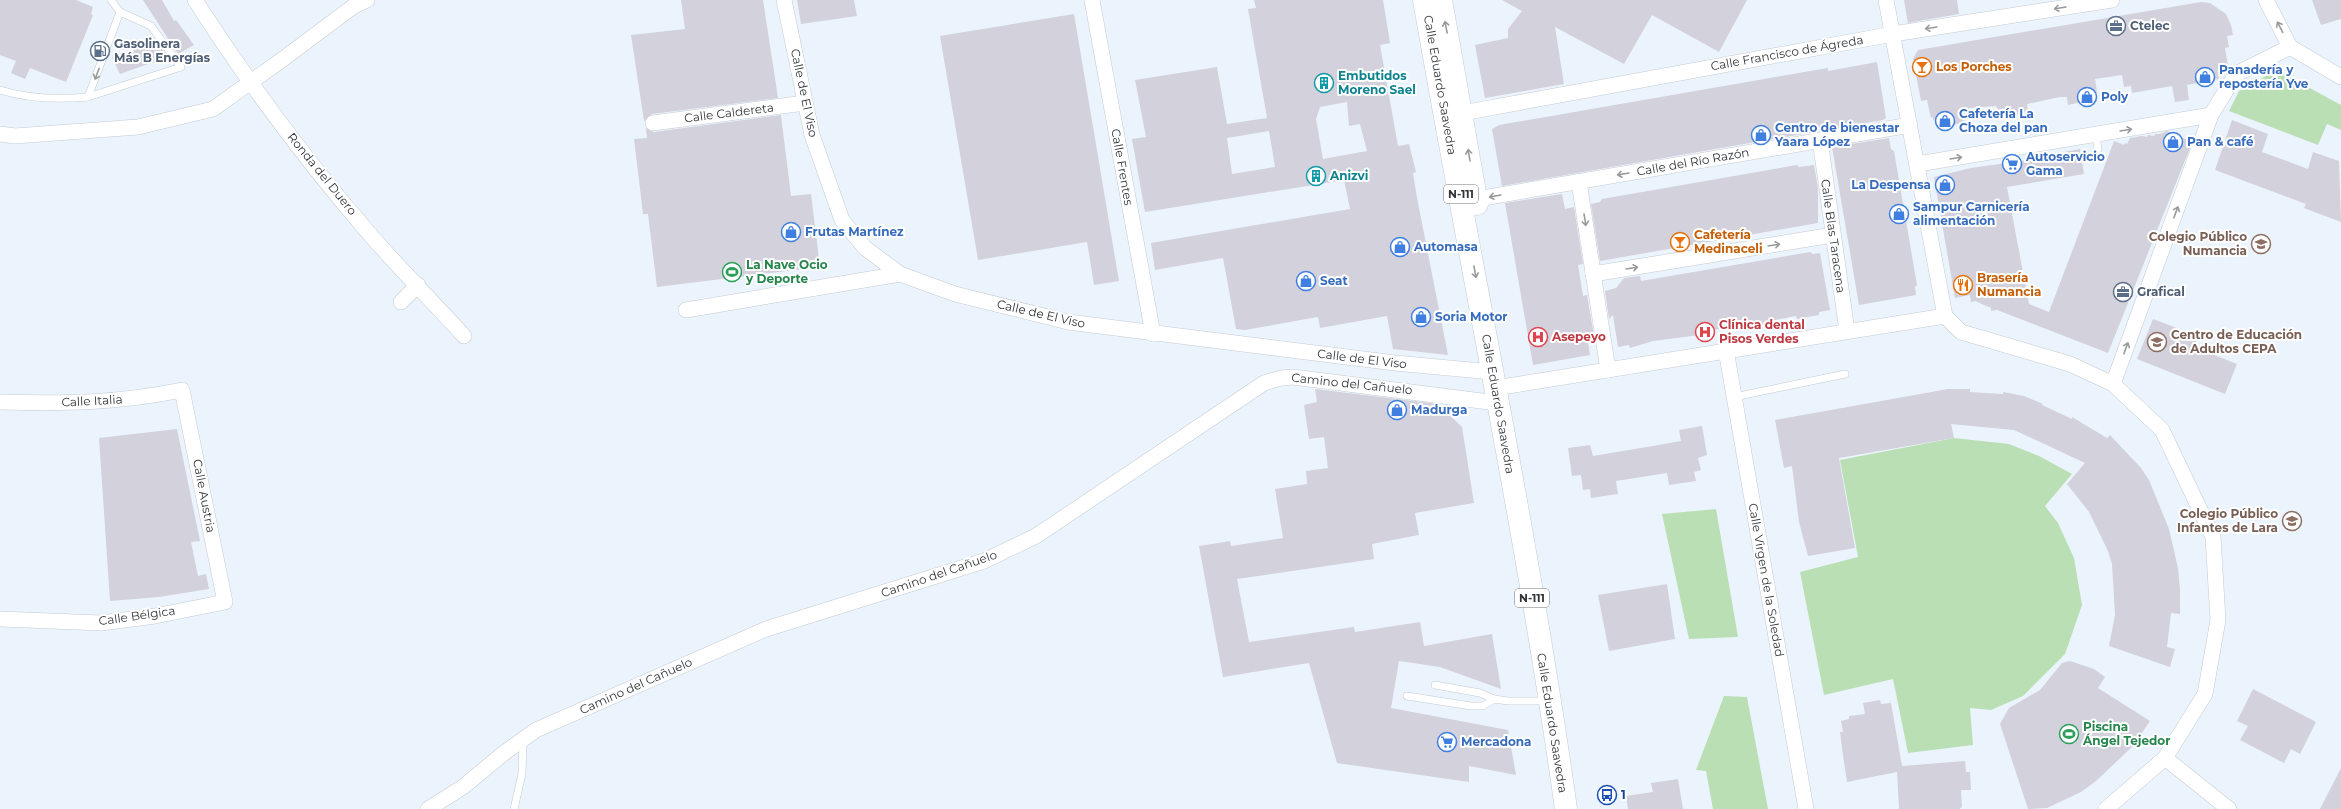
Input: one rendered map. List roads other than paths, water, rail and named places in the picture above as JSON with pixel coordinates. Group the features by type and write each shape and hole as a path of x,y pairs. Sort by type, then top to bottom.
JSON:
{"main road":[{"name":"Calle Eduardo Saavedra","path":"1424,0 1492,372 1503,395 1580,809"},
{"name":"Calle Eduardo Saavedra","path":"1441,0 1476,199 1503,395 1566,809"}],"street":[{"name":"Ronda del Duero","path":"195,0 250,83 280,123 373,238 464,336"},
{"name":"Calle de El Viso","path":"784,0 812,135 842,220 865,248 900,274 955,294 1068,322 1152,334 1395,363 1492,372"},
{"name":"Calle Frentes","path":"1092,0 1152,334"},
{"path":"1886,0 1946,316 1961,332 2070,364 2112,384 2162,430 2213,537 2218,620 2205,694 2165,758 2106,809"},
{"name":"Calle Francisco de Ágreda","path":"1462,113 1893,34 2112,0"},
{"path":"2266,0 2290,47 2341,77"},
{"path":"0,134 15,136 138,126 212,109 250,83 357,2"},
{"path":"2112,384 2212,116 2236,74 2290,47"},
{"name":"Calle Caldereta","path":"653,123 805,103"},
{"path":"1918,164 2097,142 2212,116"},
{"name":"Calle del Río Razón","path":"1476,199 1910,125"},
{"name":"Calle Blas Taracena","path":"1820,140 1847,331"},
{"path":"1579,182 1608,370"},
{"path":"1593,274 1833,235"},
{"path":"686,310 900,274"},
{"path":"401,302 418,285"},
{"name":"Camino del Cañuelo","path":"428,809 463,787 536,730 766,629 984,561 1036,536 1264,383 1281,378 1293,377 1503,395 1608,370 1946,316"},
{"name":"Calle Virgen de la Soledad","path":"1726,350 1806,809"},
{"name":"Calle Italia","path":"0,402 70,404 117,401 182,390"},
{"name":"Calle Austria","path":"182,390 225,602"},
{"name":"Calle Bélgica","path":"0,619 101,623 155,616 225,602"},
{"path":"2165,758 2229,809"}],"lane":[{"path":"0,90 25,98 61,100 88,97 182,67 151,26 120,12 111,0"},
{"path":"88,97 120,12"},
{"path":"1734,397 1845,374"},
{"path":"1436,685 1480,693 1494,699 1508,701 1550,701"},
{"path":"1407,696 1471,706 1484,706 1494,699"},
{"path":"514,809 522,774 523,739"}],"place":[{"name":"Ctelec","path":"2116,26"},
{"name":"Gasolinera Más B Energías","path":"100,51"},
{"name":"Los Porches","path":"1922,67"},
{"name":"Panadería y repostería Yve","path":"2205,77"},
{"name":"Embutidos Moreno Sael","path":"1324,83"},
{"name":"Poly","path":"2087,97"},
{"name":"Cafetería La Choza del pan","path":"1945,121"},
{"name":"Centro de bienestar Yaara López","path":"1761,135"},
{"name":"Pan & café","path":"2173,142"},
{"name":"Autoservicio Gama","path":"2012,164"},
{"name":"Anizvi","path":"1316,176"},
{"name":"La Despensa","path":"1945,185"},
{"name":"Sampur Carnicería alimentación","path":"1899,214"},
{"name":"Frutas Martínez","path":"791,232"},
{"name":"Cafetería Medinaceli","path":"1680,242"},
{"name":"Colegio Público Numancia","path":"2261,244"},
{"name":"Automasa","path":"1400,247"},
{"name":"La Nave Ocio y Deporte","path":"732,272"},
{"name":"Seat","path":"1306,281"},
{"name":"Brasería Numancia","path":"1963,285"},
{"name":"Grafical","path":"2123,292"},
{"name":"Soria Motor","path":"1421,317"},
{"name":"Clínica dental Pisos Verdes","path":"1705,332"},
{"name":"Asepeyo","path":"1538,337"},
{"name":"Centro de Educación de Adultos CEPA","path":"2157,342"},
{"name":"Madurga","path":"1397,410"},
{"name":"Colegio Público Infantes de Lara","path":"2292,521"},
{"name":"Piscina Ángel Tejedor","path":"2069,734"},
{"name":"Mercadona","path":"1447,742"},
{"name":"1","path":"1607,795"}]}
